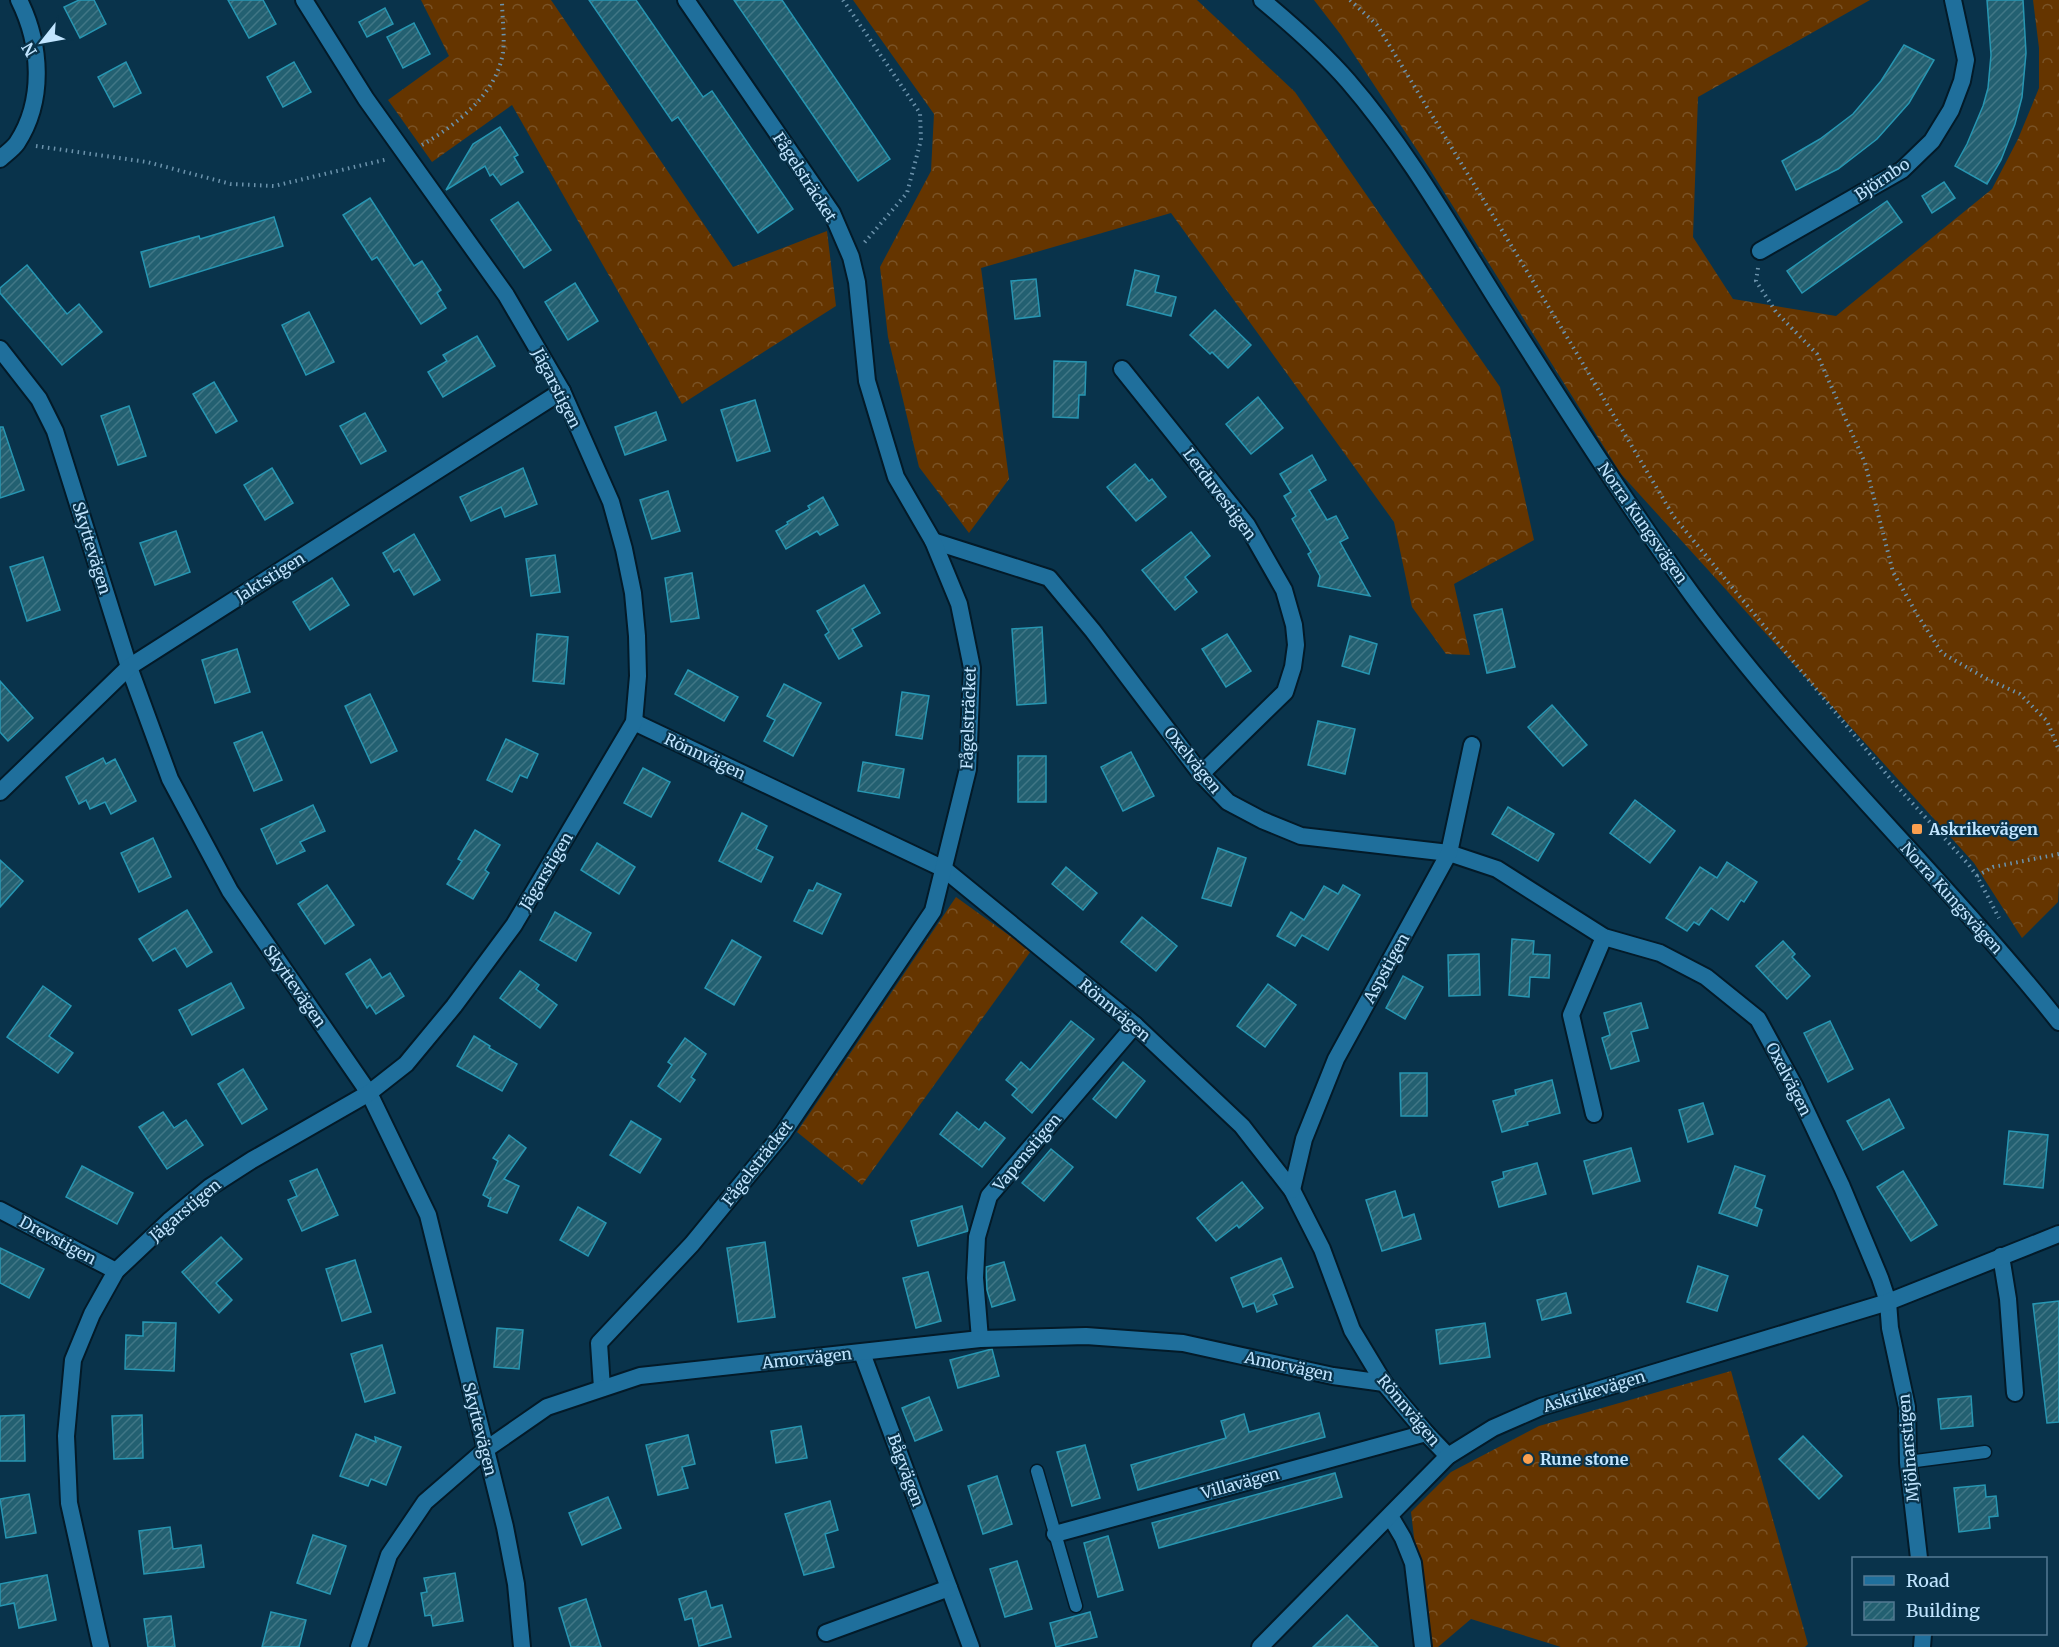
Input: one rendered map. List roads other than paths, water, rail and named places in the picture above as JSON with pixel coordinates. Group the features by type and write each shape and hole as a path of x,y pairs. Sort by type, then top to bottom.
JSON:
{"street":[{"path":"0,159 16,144 27,122 34,98 38,67 34,40 19,0"},
{"name":"Jägarstigen","path":"101,1647 69,1503 66,1436 73,1360 92,1314 116,1271 169,1221 210,1187 252,1160 369,1093 406,1064 454,1006 514,925 634,722 638,676 637,636 633,593 624,549 611,502 562,391 506,295 366,99 304,0"},
{"name":"Fågelsträcket","path":"602,1388 599,1342 692,1244 783,1132 933,911 968,769 972,668 959,604 933,541 896,477 867,381 857,282 851,257 832,213 686,0"},
{"name":"Norra Kungsvägen","path":"1262,0 1303,35 1347,80 1400,149 1575,424 1694,597 1758,678 1822,753 1968,914 2059,1022"},
{"name":"Björnbo","path":"1761,251 1902,170 1932,141 1952,110 1962,81 1966,60 1953,0"},
{"name":"Skyttevägen","path":"0,349 39,399 55,431 129,667 170,779 230,891 369,1093 428,1215 505,1527 516,1584 522,1647"},
{"name":"Lerduvestigen","path":"1122,369 1247,525 1284,590 1294,625 1296,645 1286,692 1201,774"},
{"name":"Jaktstigen","path":"0,792 129,667 562,391"},
{"name":"Oxelvägen","path":"933,541 1049,578 1093,631 1201,774 1228,802 1262,820 1301,836 1449,853 1497,869 1604,937 1660,953 1706,976 1758,1019 1794,1085 1842,1186 1867,1244 1887,1302"},
{"name":"Rönnvägen","path":"634,722 944,870 1135,1025 1242,1126 1292,1190 1322,1249 1352,1330 1384,1383 1448,1456"},
{"name":"Aspstigen","path":"1292,1190 1304,1139 1336,1059 1449,853 1472,745"},
{"path":"1594,1114 1571,1015 1604,937"},
{"name":"Vapenstigen","path":"980,1339 975,1278 977,1237 989,1196 1135,1025"},
{"name":"Drevstigen","path":"0,1210 116,1271"},
{"name":"Askrikevägen","path":"1260,1647 1448,1456 1493,1428 1541,1407 1887,1302 2059,1234"},
{"path":"2001,1256 2008,1299 2015,1393"},
{"name":"Mjölnarstigen","path":"1887,1302 1890,1328 1907,1407 1908,1462 1919,1557"},
{"name":"Amorvägen","path":"359,1647 389,1555 425,1502 485,1450 547,1407 640,1376 980,1339 1086,1336 1183,1343 1333,1376 1384,1383"},
{"name":"Bågvägen","path":"862,1353 971,1647"},
{"name":"Villavägen","path":"1055,1534 1426,1433"},
{"path":"1390,1516 1403,1538 1413,1563 1423,1647"},
{"path":"826,1633 949,1588"}],"lane":[{"path":"1908,1462 1985,1452"},
{"path":"1037,1471 1076,1606"}],"place":[{"name":"Askrikevägen","path":"1917,829"},
{"name":"Rune stone","path":"1528,1459"}]}
